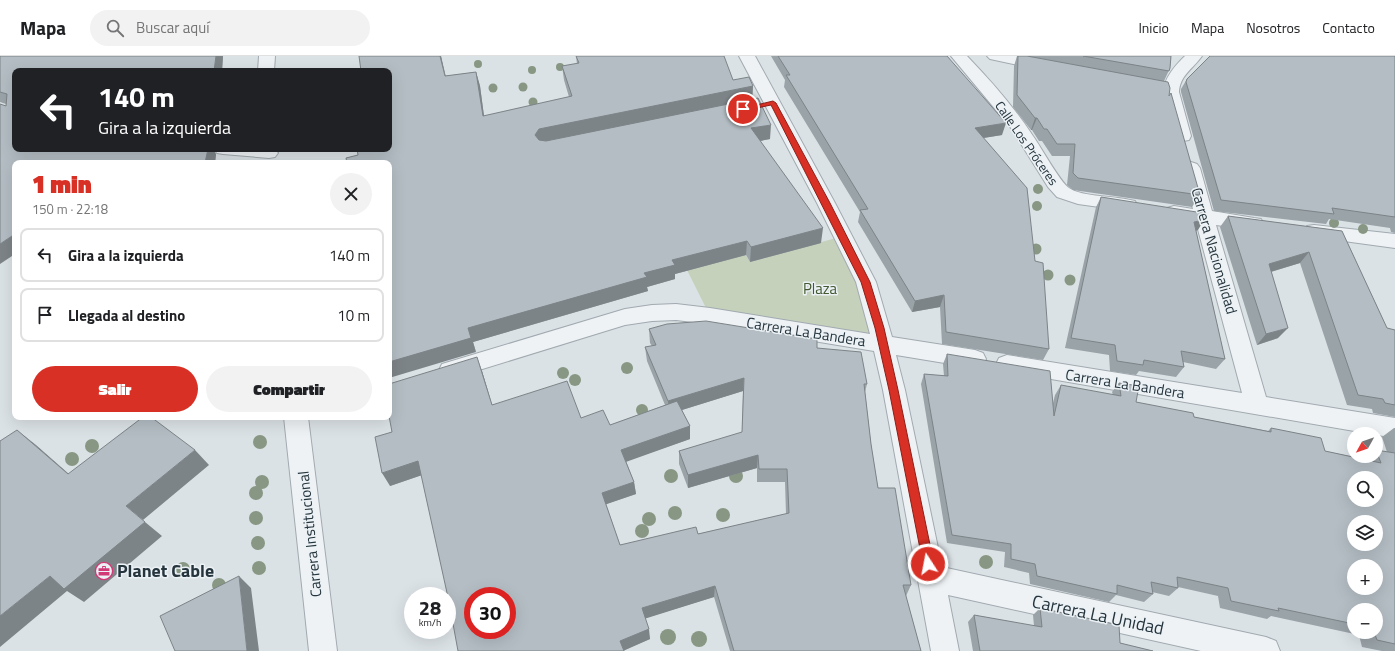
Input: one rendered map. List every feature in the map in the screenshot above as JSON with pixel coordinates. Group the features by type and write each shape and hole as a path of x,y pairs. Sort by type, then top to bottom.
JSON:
{"street":[{"path":"266,68 267,56"},
{"path":"747,56 765,104 826,203 866,282 883,344 945,651"},
{"name":"Calle Los Próceres","path":"959,56 981,80 1015,123 1063,193 1078,198 1274,226"},
{"path":"995,56 1061,69"},
{"name":"Carrera Nacionalidad","path":"1194,56 1164,88 1205,217 1257,406"},
{"path":"246,152 269,155"},
{"path":"1298,229 1395,242"},
{"name":"Carrera La Bandera","path":"434,375 625,317 652,313 676,312 717,317 1395,428"},
{"name":"Carrera Institucional","path":"296,420 323,651"},
{"name":"Carrera La Unidad","path":"931,578 1266,651"}],"green space":[{"name":"Plaza","path":"843,236 883,344 710,316 684,264 742,249 750,262"}],"building":[{"path":"0,56 216,56 214,68 12,68 12,152 207,152 206,160 12,160 12,236 0,244 0,104 6,106 7,94 0,92"},
{"path":"359,56 440,56 445,76 476,72 483,116 572,96 562,66 579,63 576,56 724,56 733,80 749,77 753,86 539,129 535,135 539,140 546,141 758,98 771,125 751,128 823,228 751,247 747,241 672,260 675,265 644,273 647,277 468,328 471,338 392,361 392,160 346,160 346,158 358,155 358,152 392,152 392,68 361,68"},
{"path":"778,56 947,56 1006,123 975,128 1027,188 1035,261 1043,263 1049,349 946,332 944,295 915,301 860,210 868,209 786,75 790,75"},
{"path":"1018,56 1027,56 1168,82 1170,88 1169,96 1171,93 1200,195 1078,178 1073,173 1075,144 1057,144 1047,129 1044,129 1037,118 1035,118 1017,95"},
{"path":"1083,56 1171,56 1169,71"},
{"path":"1210,56 1395,56 1395,217 1332,208 1334,214 1221,200 1186,82 1187,79"},
{"path":"1101,197 1203,213 1204,220 1194,222 1225,359 1181,351 1184,367 1144,360 1143,365 1117,361 1115,345 1071,338"},
{"path":"1228,216 1342,231 1387,328 1395,330 1395,405 1385,403 1383,399 1358,395 1309,252 1269,264 1288,328 1266,334"},
{"path":"706,321 817,339 817,348 861,352 867,384 864,384 878,488 895,488 911,585 903,585 921,651 734,651 715,586 642,608 649,629 620,641 624,651 458,651 456,639 456,587 446,587 418,461 382,473 375,437 392,432 390,420 392,420 392,383 477,357 492,405 567,381 581,418 603,410 610,425 677,401 690,426 621,450 634,482 602,493 620,545 696,527 698,534 789,513 787,469 759,469 758,455 688,475 679,451 742,432 744,378 668,401 645,347 656,345 649,329 667,324"},
{"path":"947,354 1050,371 1054,416 1061,385 1121,396 1119,383 1139,386 1136,402 1193,413 1194,417 1271,432 1271,428 1321,438 1325,451 1347,456 1347,463 1383,463 1383,451 1395,453 1395,644 1377,639 1383,639 1383,603 1347,603 1347,623 1278,608 1279,611 1231,601 1228,588 1177,577 1178,588 1151,582 1153,594 1117,585 1117,594 1037,576 1035,564 1011,559 1011,544 952,535 924,374 948,376"},
{"path":"139,420 155,420 195,450 126,506 145,522 64,589 50,576 0,616 0,441 17,430 68,474"},
{"path":"239,576 247,651 175,651 160,616"},
{"path":"1040,608 1119,625 1120,643 1153,651 980,651 974,615 1042,627"}],"place":[{"name":"Planet Cable","path":"104,571"}],"route":[{"path":"743,109 773,103 866,282 894,390 928,564"}]}
